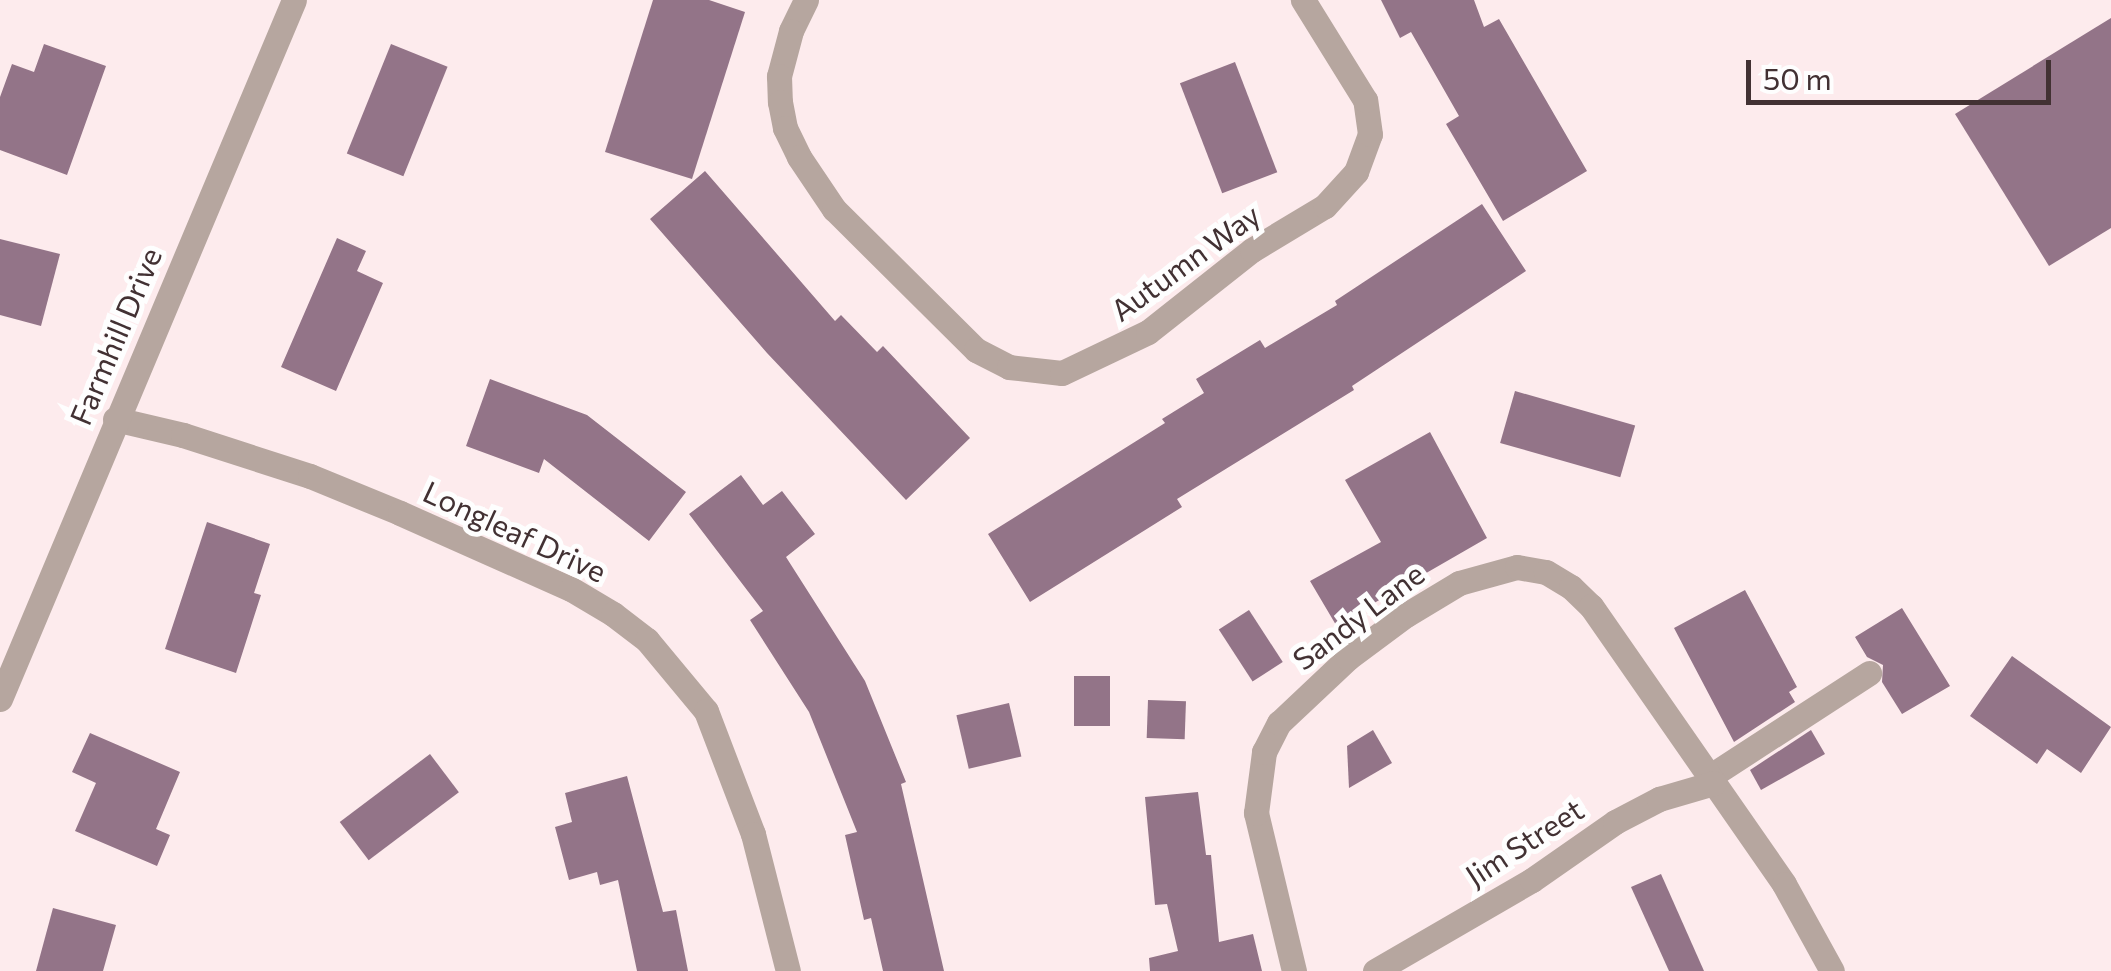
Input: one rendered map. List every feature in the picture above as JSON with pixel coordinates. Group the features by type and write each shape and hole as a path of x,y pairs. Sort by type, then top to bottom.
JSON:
{"street":[{"name":"Farmhill Drive","path":"0,699 114,418 294,0"},
{"name":"Autumn Way","path":"806,0 791,31 779,76 780,102 799,157 825,196 896,276 976,350 1009,367 1062,373 1148,332 1252,250 1325,206 1356,172 1370,134 1366,100 1303,0"},
{"name":"Longleaf Drive","path":"114,418 310,476 400,513 571,589 614,614 647,640 706,710 753,834 788,971"},
{"name":"Sandy Lane","path":"1294,971 1256,813 1264,752 1279,723 1348,658 1459,582 1517,568 1546,572 1571,586 1610,630 1674,732 1784,884 1832,971"},
{"name":"Jim Street","path":"1376,971 1532,880 1615,822 1659,799 1712,780 1869,673"}],"building":[{"path":"653,0 709,0 745,12 692,179 605,152"},
{"path":"1381,0 1474,0 1484,27 1499,19 1587,171 1503,221 1446,124 1459,116 1411,32 1400,38"},
{"path":"2111,18 2111,228 2049,266 1955,114"},
{"path":"44,44 106,66 67,175 0,150 0,97 12,64 34,72"},
{"path":"391,44 448,67 403,176 347,153"},
{"path":"1235,62 1277,172 1222,193 1180,83"},
{"path":"705,171 835,321 841,315 877,352 883,346 970,438 906,500 767,353 650,219"},
{"path":"1482,204 1526,271 1352,386 1354,390 1177,499 1182,507 1030,602 988,534 1165,423 1162,419 1204,393 1196,379 1260,340 1265,348 1337,305 1335,301"},
{"path":"337,238 366,251 357,271 383,283 336,391 281,367"},
{"path":"0,239 60,254 41,326 0,315"},
{"path":"490,379 587,415 686,492 649,541 544,459 539,473 466,446"},
{"path":"1515,391 1635,425 1620,477 1500,443"},
{"path":"1430,432 1487,538 1336,625 1310,581 1381,542 1345,480"},
{"path":"741,475 763,505 782,491 815,534 786,557 865,681 906,782 901,784 944,971 883,971 871,918 864,920 845,835 857,832 809,712 750,620 763,611 689,514"},
{"path":"207,522 270,544 254,593 261,595 236,673 165,649"},
{"path":"1745,590 1797,687 1789,692 1795,702 1734,742 1674,628"},
{"path":"1902,608 1950,686 1902,714 1882,682 1883,665 1867,657 1855,637"},
{"path":"1249,610 1283,662 1253,682 1219,630"},
{"path":"2012,656 2111,727 2081,773 2047,749 2037,764 1970,716"},
{"path":"1074,676 1110,676 1110,726 1074,726"},
{"path":"1148,700 1186,701 1185,739 1147,738"},
{"path":"1009,703 1021,757 969,769 956,715"},
{"path":"1373,730 1392,763 1349,788 1347,746"},
{"path":"1811,730 1825,754 1761,790 1750,770"},
{"path":"90,733 180,772 156,829 170,835 157,866 75,831 96,783 72,772"},
{"path":"430,754 459,792 369,860 340,822"},
{"path":"627,776 663,912 676,910 688,971 637,971 618,880 600,885 597,872 569,880 555,827 572,822 565,793"},
{"path":"1198,792 1206,855 1211,855 1219,942 1253,934 1262,971 1150,971 1149,958 1178,951 1167,904 1155,905 1145,797"},
{"path":"1661,874 1704,971 1669,971 1631,887"},
{"path":"53,908 116,925 103,971 36,971"}]}
